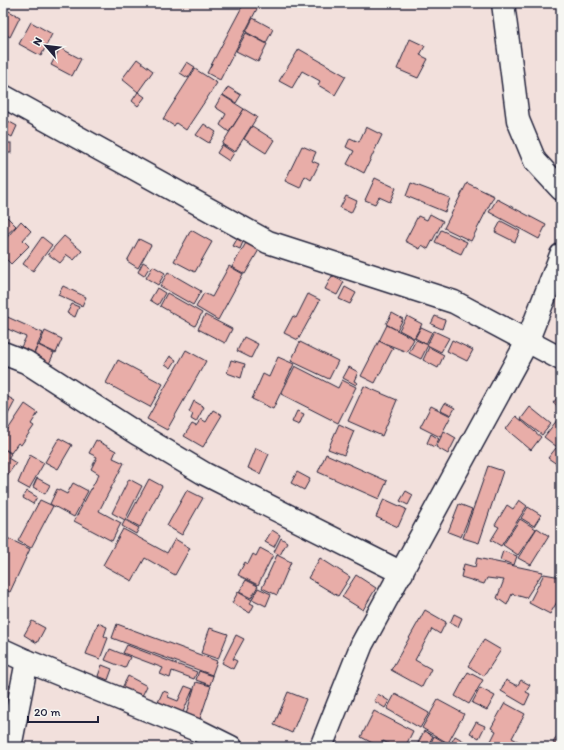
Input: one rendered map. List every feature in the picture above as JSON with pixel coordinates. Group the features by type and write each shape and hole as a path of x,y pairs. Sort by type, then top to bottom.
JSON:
{"street":[{"path":"503,3 518,120 535,161 561,189"},
{"path":"3,96 268,242 454,302 526,342 561,359"},
{"path":"320,747 362,644 402,573 526,342 561,255"},
{"path":"3,352 26,362 136,433 206,474 402,573"},
{"path":"3,650 199,731 231,747"},
{"path":"10,747 27,661"}],"building":[{"path":"244,3 260,3 220,80 207,73"},
{"path":"5,9 20,17 10,37 3,33"},
{"path":"253,18 273,29 266,43 246,32"},
{"path":"31,22 52,34 41,56 19,44"},
{"path":"246,33 267,44 258,62 236,51"},
{"path":"410,39 425,46 420,55 428,59 418,78 397,69"},
{"path":"60,48 81,59 72,76 51,65"},
{"path":"299,49 346,76 335,95 318,85 320,81 302,71 292,88 279,81"},
{"path":"137,59 153,71 138,92 122,79"},
{"path":"187,62 195,67 188,78 180,73"},
{"path":"195,69 217,83 186,130 176,123 174,126 163,119"},
{"path":"228,87 241,95 236,103 223,95"},
{"path":"138,92 145,97 138,106 132,101"},
{"path":"222,95 244,109 229,132 220,125 226,114 215,107"},
{"path":"244,109 257,117 235,152 222,144"},
{"path":"6,120 17,126 12,137 3,132 3,126"},
{"path":"204,124 216,132 209,143 196,135"},
{"path":"252,126 274,140 266,153 244,139"},
{"path":"366,127 382,135 364,173 347,164 354,151 346,147 350,138 359,142"},
{"path":"3,143 11,143 11,153 3,153"},
{"path":"222,145 234,153 229,161 217,153"},
{"path":"302,146 316,152 312,161 319,164 311,180 305,176 300,188 285,181"},
{"path":"3,160 5,160 5,178 3,178"},
{"path":"375,178 396,188 390,202 379,197 375,204 365,200"},
{"path":"411,183 450,198 445,212 406,196"},
{"path":"467,183 494,196 471,241 444,228"},
{"path":"346,196 357,201 351,213 340,208"},
{"path":"497,199 546,225 539,239 489,212"},
{"path":"430,214 443,221 428,249 422,245 420,249 405,241 418,216 427,220"},
{"path":"5,215 16,226 3,238 3,217"},
{"path":"21,221 31,231 23,240 29,246 11,264 3,256 3,242"},
{"path":"501,221 520,231 515,242 495,232"},
{"path":"191,230 212,242 195,272 174,261"},
{"path":"441,230 467,242 461,254 435,242"},
{"path":"64,236 82,251 74,260 67,255 60,263 48,254"},
{"path":"42,237 52,245 33,271 23,264"},
{"path":"139,239 151,245 138,268 127,261"},
{"path":"237,239 243,242 240,249 233,246"},
{"path":"247,241 260,248 245,274 232,267"},
{"path":"143,262 150,266 144,276 138,272"},
{"path":"153,266 165,273 158,285 146,278"},
{"path":"229,266 243,274 218,320 196,307 204,293 212,297"},
{"path":"168,272 201,291 193,305 160,286"},
{"path":"332,276 344,282 337,295 325,289"},
{"path":"63,286 86,297 82,306 58,295"},
{"path":"345,287 356,293 350,304 339,299"},
{"path":"157,288 165,293 158,305 150,300"},
{"path":"167,293 202,313 195,326 160,306"},
{"path":"308,294 320,300 298,340 284,333 293,316 296,318"},
{"path":"72,304 79,307 75,317 67,313"},
{"path":"392,313 403,319 397,330 386,324"},
{"path":"3,315 43,333 34,353 21,347 26,337 3,327"},
{"path":"205,315 232,329 225,343 198,329"},
{"path":"407,316 422,324 414,338 399,330"},
{"path":"435,316 445,320 442,329 431,324"},
{"path":"387,325 414,339 407,352 379,341"},
{"path":"421,327 432,332 426,344 415,338"},
{"path":"45,331 62,339 56,353 39,345"},
{"path":"434,331 449,338 441,352 427,345"},
{"path":"244,337 258,344 251,358 237,351"},
{"path":"416,340 428,345 421,359 409,353"},
{"path":"452,340 473,350 467,361 447,351"},
{"path":"379,341 393,348 375,383 361,376"},
{"path":"300,342 338,361 329,379 291,361"},
{"path":"38,345 54,353 48,366 32,359"},
{"path":"429,347 444,355 438,368 423,360"},
{"path":"186,350 206,361 167,430 147,419"},
{"path":"170,356 176,360 171,368 165,364"},
{"path":"278,357 294,364 273,409 252,399 263,374 269,377"},
{"path":"118,360 163,384 150,407 106,383"},
{"path":"231,360 245,364 241,378 227,373"},
{"path":"295,366 338,388 342,380 356,387 338,423 281,394"},
{"path":"349,367 358,372 354,381 358,383 356,385 343,378"},
{"path":"364,386 397,400 382,436 348,421"},
{"path":"561,393 561,409 553,403"},
{"path":"3,394 15,401 3,424"},
{"path":"194,401 204,407 196,422 191,419 193,414 189,412"},
{"path":"445,403 455,408 451,415 441,410"},
{"path":"25,404 38,413 31,424 34,426 21,445 18,443 11,453 3,448 3,437"},
{"path":"431,406 451,416 440,437 420,427"},
{"path":"530,407 551,424 542,435 521,419"},
{"path":"213,410 222,415 203,447 184,436 192,424 196,426 201,419 206,422"},
{"path":"297,411 304,414 299,425 292,422"},
{"path":"561,415 561,450 544,437"},
{"path":"516,416 541,437 531,450 506,429"},
{"path":"339,424 354,431 344,455 328,449"},
{"path":"444,431 456,438 448,454 436,447"},
{"path":"431,434 439,439 434,447 427,443"},
{"path":"59,438 72,445 58,469 45,462"},
{"path":"96,440 116,451 113,458 124,463 99,511 121,523 112,541 74,521 99,474 91,469 97,457 89,453"},
{"path":"3,448 11,454 8,458 16,463 6,477 3,475"},
{"path":"256,448 269,454 260,474 248,468"},
{"path":"556,448 561,452 561,467 548,458"},
{"path":"326,454 387,481 379,499 318,472"},
{"path":"30,455 44,463 29,489 18,483"},
{"path":"488,466 503,471 479,543 463,538"},
{"path":"297,472 310,479 304,490 291,483"},
{"path":"37,478 50,485 45,494 33,487"},
{"path":"129,479 142,486 125,520 112,513"},
{"path":"149,479 162,486 140,527 127,520"},
{"path":"73,483 88,491 74,517 50,504 57,489 67,494"},
{"path":"187,490 203,498 182,535 167,526"},
{"path":"27,491 37,497 33,504 23,498"},
{"path":"406,491 413,495 408,505 400,501"},
{"path":"384,499 406,509 398,527 376,517"},
{"path":"40,500 53,506 31,548 18,541"},
{"path":"519,500 527,506 501,546 491,540 499,527 495,525 507,505 513,509"},
{"path":"459,504 472,509 461,537 448,532"},
{"path":"528,507 541,515 534,526 521,518"},
{"path":"520,519 536,529 518,555 503,545"},
{"path":"125,520 139,528 136,534 122,526"},
{"path":"537,528 549,536 531,565 518,558"},
{"path":"123,529 167,553 175,539 190,548 175,575 145,558 132,581 103,565"},
{"path":"272,530 280,535 274,547 265,542"},
{"path":"3,536 30,549 10,592 3,589"},
{"path":"281,538 287,542 280,555 274,552"},
{"path":"260,548 273,555 258,585 238,575 245,562 248,564 253,554 256,556"},
{"path":"503,551 517,556 514,565 500,560"},
{"path":"277,555 291,562 277,595 262,588"},
{"path":"320,558 350,577 338,596 308,578"},
{"path":"477,558 543,572 526,598 512,594 507,605 497,598 504,580 487,578 484,584 461,577 464,564 475,567"},
{"path":"544,574 561,577 561,595 550,614 529,603"},
{"path":"356,575 376,588 363,610 342,597"},
{"path":"246,580 258,586 251,598 239,592"},
{"path":"258,588 271,594 266,606 252,599"},
{"path":"238,592 252,600 250,603 254,605 250,613 232,603"},
{"path":"425,610 446,622 440,634 432,629 415,660 431,669 422,687 391,670"},
{"path":"454,614 462,618 458,627 450,623"},
{"path":"32,621 45,628 37,643 24,635"},
{"path":"98,623 107,627 104,636 108,638 100,659 86,654"},
{"path":"117,624 217,661 212,675 112,638"},
{"path":"210,628 228,634 218,659 201,653"},
{"path":"236,635 244,639 233,659 237,661 233,669 222,663"},
{"path":"484,640 501,650 484,676 468,666"},
{"path":"127,645 197,672 194,679 172,671 170,678 160,674 163,668 123,653"},
{"path":"110,649 130,657 125,668 105,660"},
{"path":"102,665 112,669 108,680 98,676"},
{"path":"199,671 213,676 210,685 196,680"},
{"path":"468,672 483,680 469,704 455,696"},
{"path":"128,676 147,686 140,700 121,690"},
{"path":"506,680 517,686 521,680 530,685 526,692 530,694 525,705 501,691"},
{"path":"3,682 15,689 5,708 3,707"},
{"path":"196,682 211,686 198,725 184,721"},
{"path":"185,686 193,689 180,719 155,709 163,691 169,693 168,697 178,701"},
{"path":"480,688 495,696 487,710 472,703"},
{"path":"288,692 306,699 292,733 274,725"},
{"path":"378,694 389,701 385,708 374,701"},
{"path":"395,694 429,713 420,728 387,709"},
{"path":"438,700 464,714 448,743 422,728"},
{"path":"505,703 525,714 512,738 523,744 522,747 497,747 490,743 496,731 491,728"},
{"path":"374,711 413,731 405,747 390,747 391,745 383,741 380,747 361,737"},
{"path":"476,722 485,726 479,738 470,733"},
{"path":"424,731 433,736 427,747 416,747"},
{"path":"559,732 561,733 561,747 553,743"},
{"path":"434,736 448,744 447,747 429,747"},
{"path":"455,736 474,747 449,747"}]}
